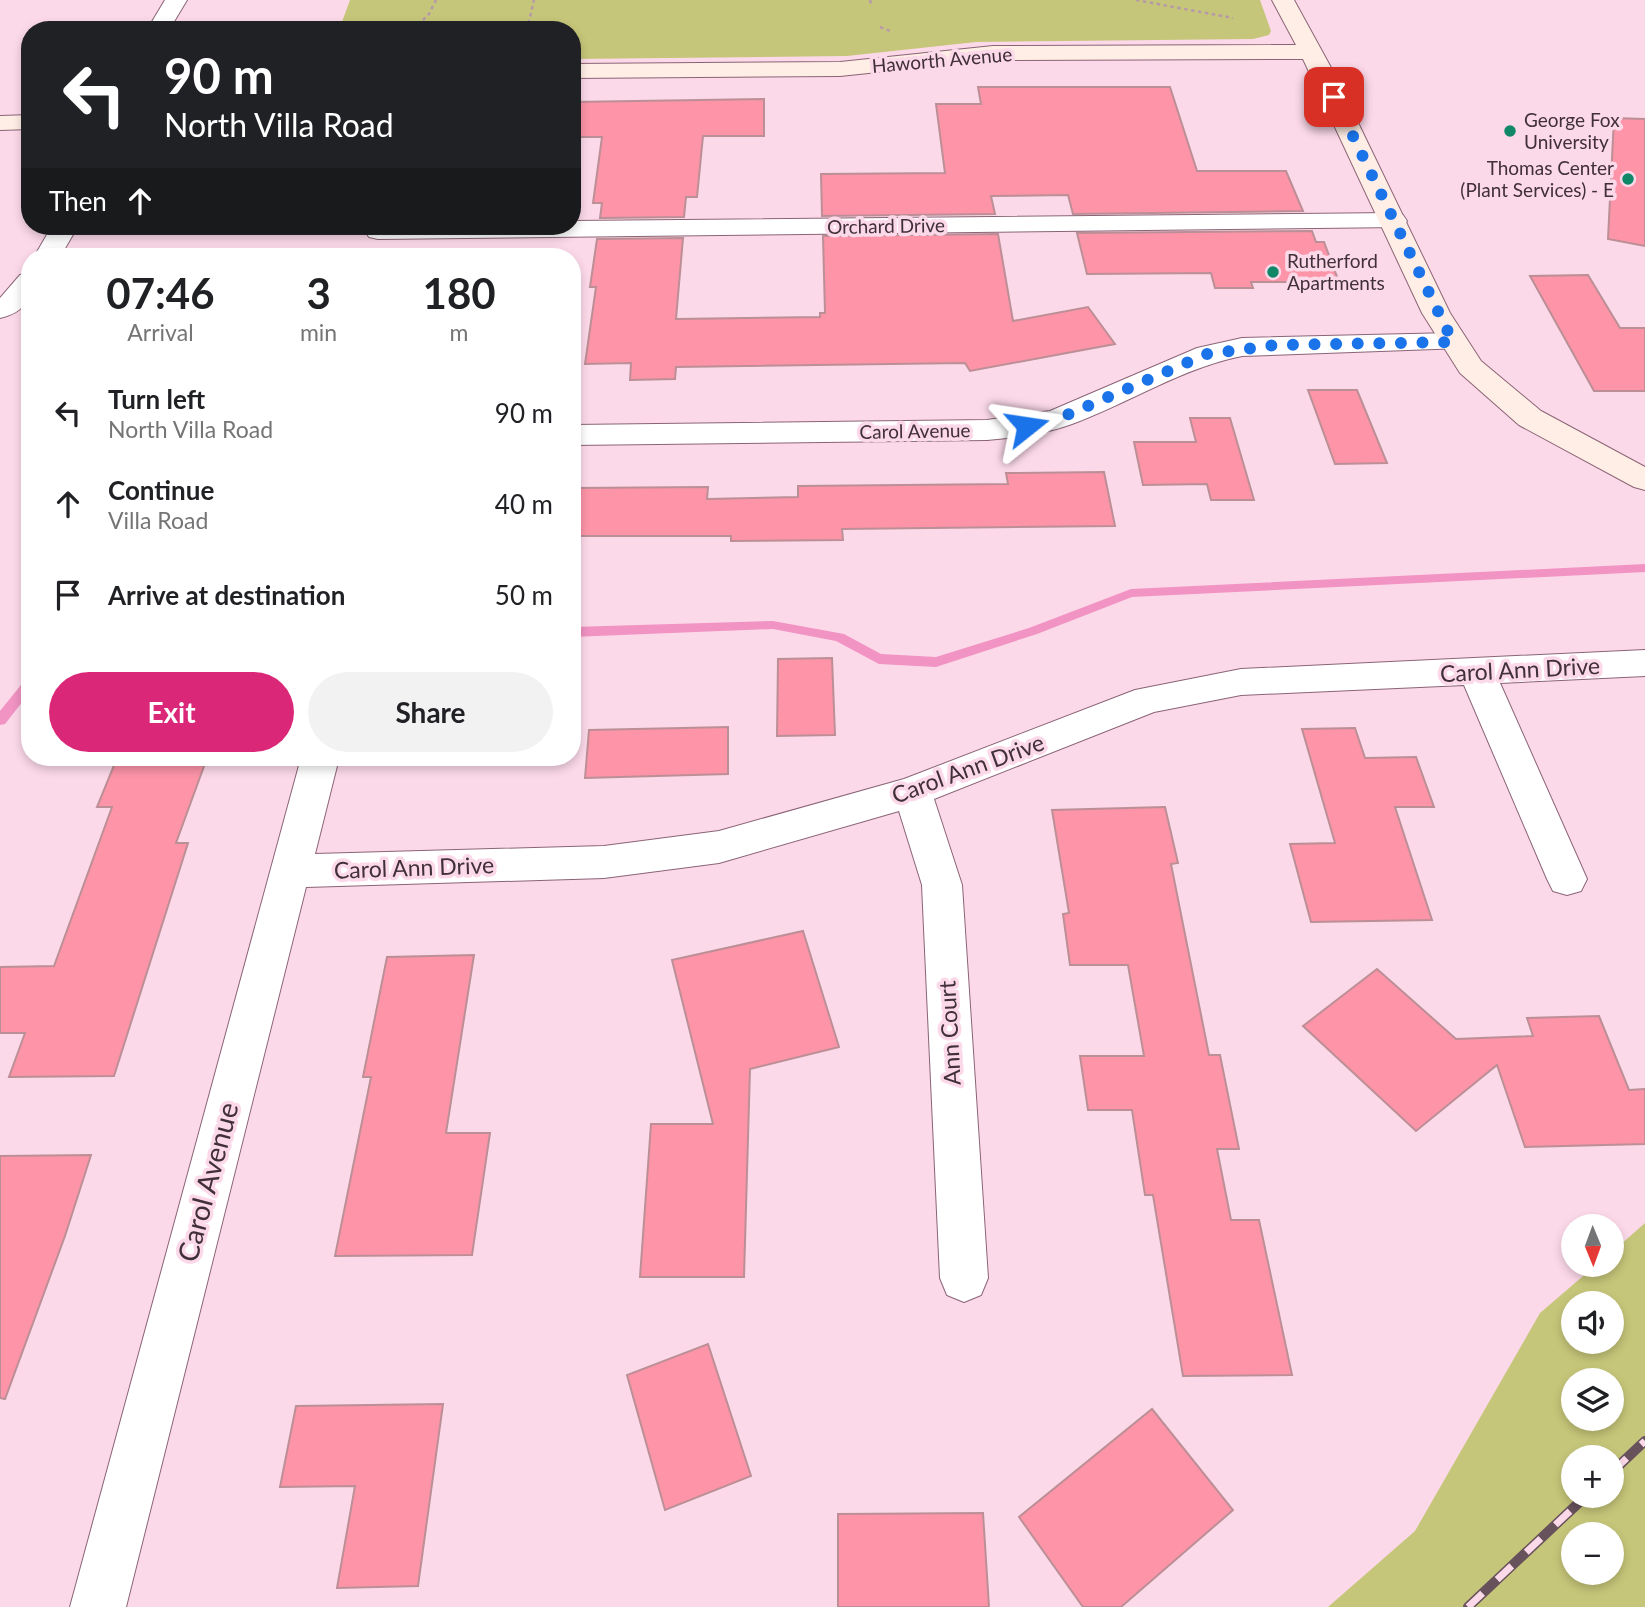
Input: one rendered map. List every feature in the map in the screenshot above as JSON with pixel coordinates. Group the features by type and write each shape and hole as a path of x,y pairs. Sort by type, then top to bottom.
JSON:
{"main road":[{"path":"1283,0 1453,342 1470,367 1521,412 1589,452 1645,480"},
{"name":"Haworth Avenue","path":"581,71 840,69 993,53 1311,52"},
{"path":"0,122 21,122"}],"street":[{"path":"163,21 176,0"},
{"name":"Orchard Drive","path":"581,229 1394,221"},
{"path":"0,310 12,303 21,292"},
{"name":"Carol Avenue","path":"581,435 987,430 1027,426 1060,418 1207,354 1276,345 1453,342"},
{"name":"Carol Ann Drive","path":"289,871 604,862 719,847 912,792 1148,700 1241,682 1645,663"},
{"path":"1477,672 1567,879"},
{"name":"Carol Avenue","path":"98,1607 318,766"},
{"name":"Ann Court","path":"912,792 942,885 964,1278"}],"path":[{"path":"422,21 436,0"},
{"path":"529,21 534,0"},
{"path":"870,0 872,7"},
{"path":"1136,0 1195,9 1233,18 1239,24"}],"shaded area":[{"path":"350,0 1260,0 1271,31 1269,35 1253,39 976,42 847,56 581,59 581,21 342,21"},
{"path":"1645,1223 1645,1607 1328,1607 1415,1531 1540,1313 1561,1295 1561,1354 1624,1354 1624,1291 1566,1291 1581,1278 1624,1278 1624,1241"}],"building":[{"path":"978,87 1170,87 1197,171 1286,171 1303,211 1073,214 1068,195 991,196 995,214 822,216 821,174 945,173 936,104 981,104"},
{"path":"764,99 764,136 703,136 697,197 686,197 684,217 600,218 602,203 593,203 602,137 581,137 581,102"},
{"name":"Thomas Center (Plant Services) - E","path":"1614,118 1645,119 1645,246 1608,239"},
{"path":"1312,231 1316,242 1324,242 1339,282 1251,282 1253,288 1215,288 1211,273 1087,274 1077,233"},
{"path":"998,234 1013,321 1088,307 1115,344 970,371 965,363 676,367 675,379 630,380 631,363 585,364 596,287 590,287 597,239 683,238 676,319 820,317 820,313 825,313 823,236"},
{"path":"1588,275 1620,328 1645,328 1645,391 1594,391 1530,276"},
{"path":"1308,390 1357,390 1387,463 1335,464"},
{"path":"1190,418 1230,418 1254,500 1211,500 1207,484 1143,485 1134,442 1196,442"},
{"path":"1104,472 1115,526 842,529 843,540 731,541 731,536 581,536 581,488 708,487 707,499 798,497 798,486 1008,484 1006,473"},
{"path":"832,658 835,735 777,736 778,659"},
{"path":"728,727 728,774 585,778 589,730"},
{"path":"1355,728 1365,758 1416,757 1434,807 1395,807 1432,920 1311,922 1290,844 1335,843 1302,729"},
{"path":"114,766 204,766 176,843 188,843 114,1076 9,1077 25,1033 0,1033 0,967 54,966 112,807 97,807"},
{"path":"1165,807 1178,863 1171,864 1209,1055 1220,1055 1239,1149 1217,1149 1231,1220 1259,1220 1292,1375 1183,1376 1153,1195 1145,1195 1132,1110 1088,1110 1080,1056 1144,1056 1128,965 1070,965 1063,914 1069,913 1052,810"},
{"path":"803,931 839,1047 750,1069 744,1277 640,1277 651,1124 713,1124 672,960"},
{"path":"474,955 446,1133 490,1133 472,1255 335,1256 371,1077 363,1077 387,957"},
{"path":"1377,969 1456,1039 1533,1036 1527,1018 1599,1016 1629,1090 1645,1089 1645,1144 1525,1147 1497,1065 1416,1131 1303,1026"},
{"path":"91,1155 65,1236 5,1399 0,1398 0,1156"},
{"path":"708,1344 751,1476 665,1510 627,1375"},
{"path":"443,1404 418,1586 337,1588 355,1486 280,1487 296,1406"},
{"path":"1152,1409 1233,1510 1121,1607 1083,1607 1019,1517"},
{"path":"983,1513 989,1607 838,1607 838,1514"}],"waterway":[{"path":"581,632 773,625 839,637 879,659 936,662 1033,631 1131,593 1645,568"},
{"path":"0,720 21,694"}],"railway":[{"path":"1624,1461 1645,1441"},
{"path":"1468,1607 1573,1508"}],"place":[{"name":"George Fox University","path":"1510,131"},
{"name":"Thomas Center (Plant Services) - E","path":"1628,179"},
{"name":"Rutherford Apartments","path":"1273,272"}],"route":[{"path":"1027,426 1060,418 1207,354 1276,345 1453,342 1436,313 1334,97"}]}
